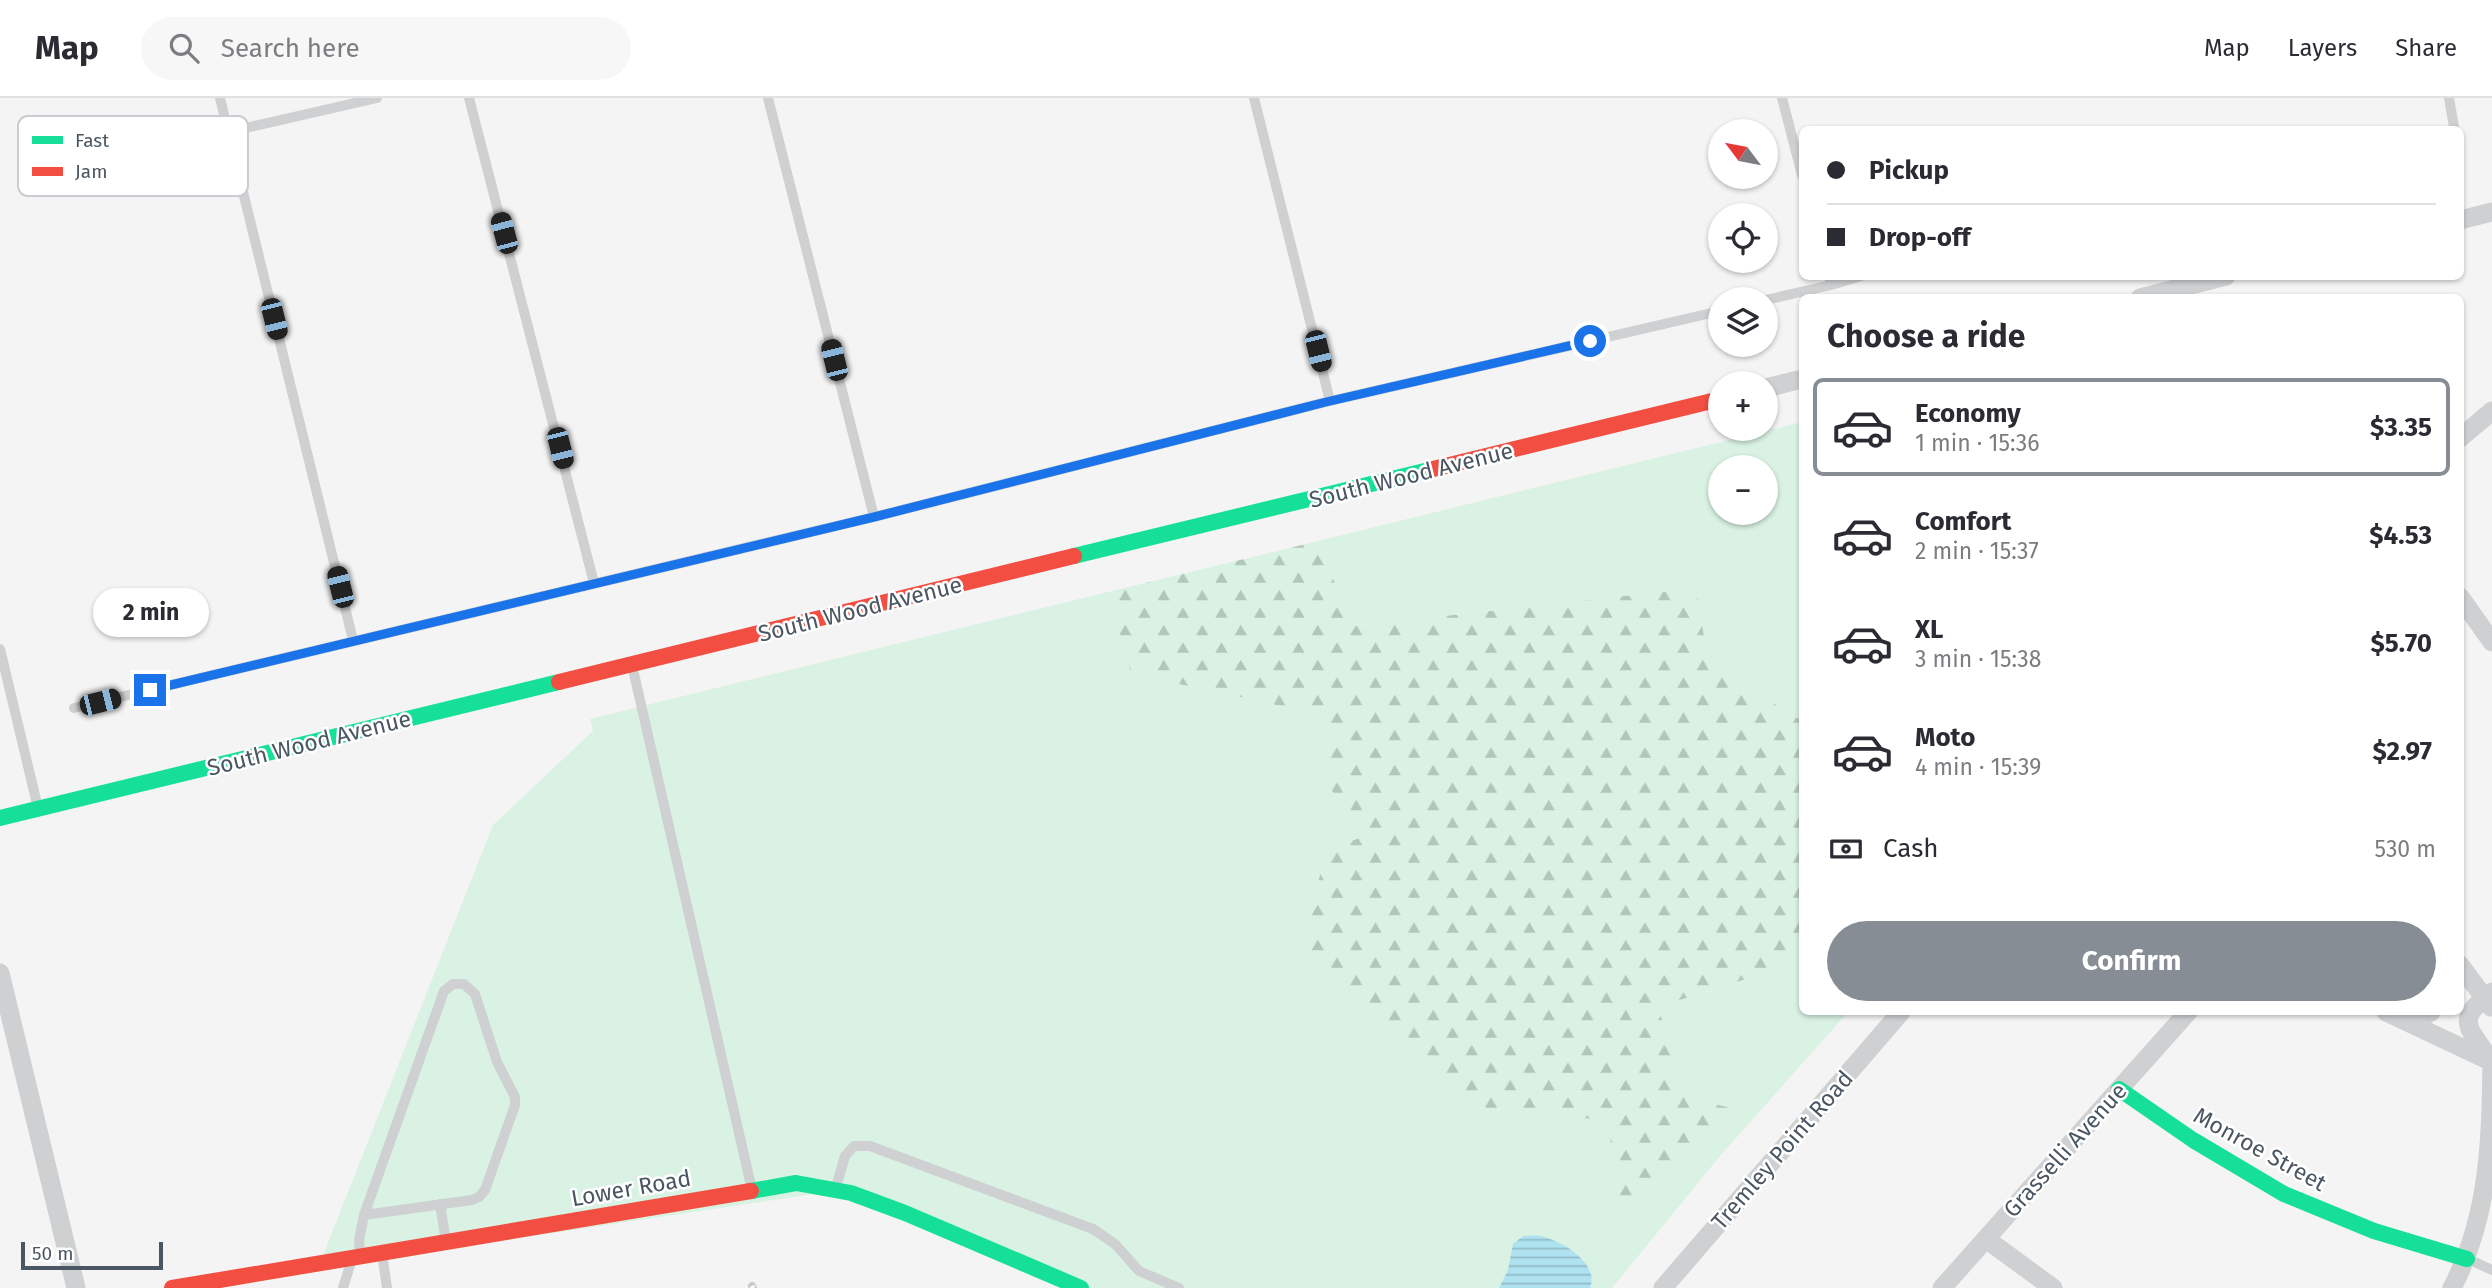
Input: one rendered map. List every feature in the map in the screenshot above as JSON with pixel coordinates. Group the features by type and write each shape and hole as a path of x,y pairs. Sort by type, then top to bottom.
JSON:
{"street":[{"path":"2464,219 2492,212"},
{"path":"2156,294 2210,280"},
{"path":"1778,385 1799,380"},
{"name":"South Wood Avenue","path":"0,818 1708,402"},
{"path":"2464,435 2492,411"},
{"path":"2464,603 2492,642"},
{"path":"2452,1288 2467,1259 2477,1227 2489,1166 2492,1060 2467,1020 2472,1007 2490,999 2464,970"},
{"path":"0,973 76,1288"},
{"name":"Tremley Point Road","path":"1663,1288 1898,1015"},
{"name":"Grasselli Avenue","path":"1942,1288 2185,1015"},
{"path":"2393,1015 2492,1060"},
{"path":"2393,1015 2425,1015"},
{"name":"Monroe Street","path":"2119,1089 2193,1140 2284,1194 2374,1231 2467,1259"},
{"name":"Lower Road","path":"172,1288 796,1183 851,1193 905,1213 1081,1288"},
{"path":"1986,1239 2053,1288"}],"lane":[{"path":"220,98 224,116"},
{"path":"248,127 377,98"},
{"path":"469,98 594,583"},
{"path":"768,98 874,517"},
{"path":"1254,98 1330,401"},
{"path":"1782,98 1799,163"},
{"path":"2449,98 2454,126"},
{"path":"244,196 353,640"},
{"path":"1778,296 1830,281"},
{"path":"74,708 874,517 1330,401 1708,314"},
{"path":"0,649 38,808"},
{"path":"632,664 752,1190"},
{"path":"343,1288 356,1257 364,1215 444,991 449,986 464,984 475,994 497,1062 515,1097 515,1105 483,1194 472,1200 364,1215"},
{"path":"835,1189 845,1156 854,1146 870,1146 1093,1229 1115,1244 1139,1271 1179,1288"},
{"path":"440,1204 446,1242"},
{"path":"382,1253 387,1288"},
{"path":"2467,1259 2492,1270"}],"green space":[{"path":"1799,423 1799,719 1708,661 1696,588 1352,626 1318,541 1725,441 1778,441 1778,428"},
{"path":"1318,541 1353,626 1697,588 1708,661 1799,719 1799,945 1791,965 1658,1007 1744,1112 1615,1212 1609,1121 1468,1106 1305,945 1325,850 1373,833 1332,792 1323,715 1131,674 1108,592"},
{"path":"1108,592 1131,674 1323,715 1332,791 1374,833 1325,850 1305,945 1468,1106 1609,1121 1615,1212 1743,1112 1685,1095 1658,1007 1791,965 1799,945 1799,1015 1845,1015 1720,1156 1612,1288 1078,1288 841,1190 318,1268 493,825 593,731 590,719"}],"water":[{"path":"1523,1236 1549,1238 1577,1254 1589,1270 1592,1279 1590,1288 1499,1288 1508,1270 1513,1244"}],"traffic: fast":[{"path":"1074,556 1433,469"},
{"path":"0,818 559,682"},
{"path":"2119,1089 2193,1140 2284,1194 2374,1231 2467,1259"},
{"path":"751,1191 796,1183 851,1193 905,1213 1081,1288"}],"traffic: jam":[{"path":"1433,469 1708,402"},
{"path":"559,682 1074,556"},
{"path":"172,1288 751,1191"}],"route":[{"path":"150,690 874,517 1326,402 1590,341"}]}
